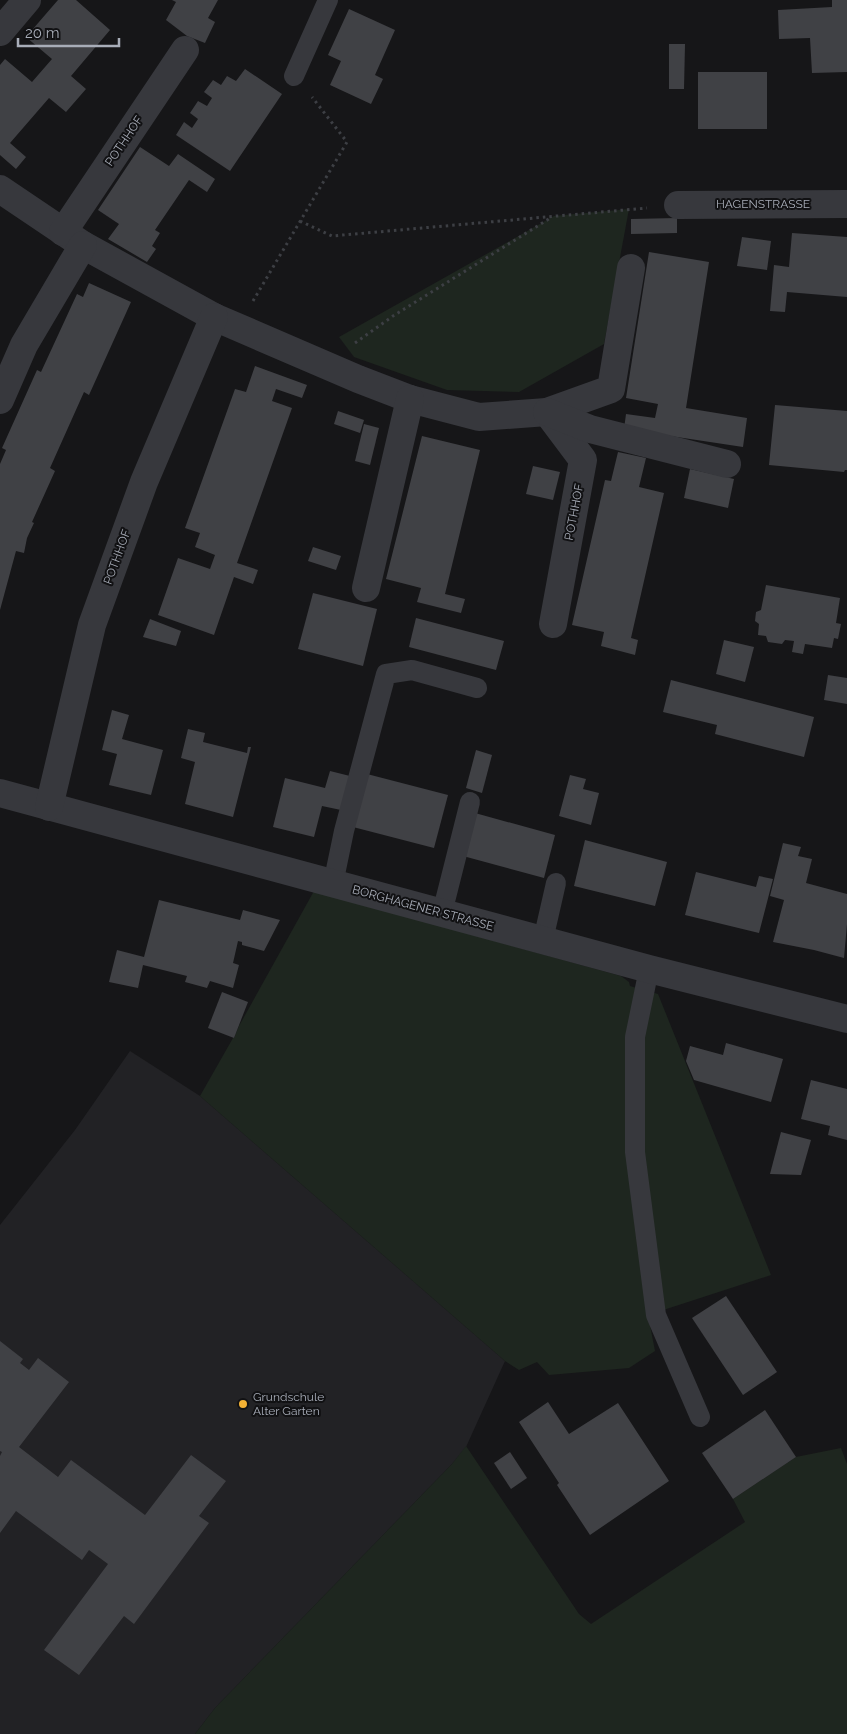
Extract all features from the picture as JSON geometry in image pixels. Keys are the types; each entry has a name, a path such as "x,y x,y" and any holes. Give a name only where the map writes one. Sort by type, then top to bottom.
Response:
{"street":[{"path":"0,32 27,0"},
{"name":"POTHHOF","path":"0,400 73,238 185,50"},
{"path":"0,189 73,238 226,322 410,400 480,418 547,412 611,389 631,268"},
{"name":"HAGENSTRASSE","path":"678,205 847,204"},
{"name":"POTHHOF","path":"49,807 92,625 144,482 226,322"},
{"path":"366,588 410,400"},
{"path":"547,412 590,429 727,464"},
{"name":"POTHHOF","path":"547,412 584,460 553,624"},
{"name":"BORGHAGENER STRASSE","path":"0,793 649,969 847,1019"}],"lane":[{"path":"294,76 328,0"},
{"path":"333,884 344,831 386,674 412,670 477,688"},
{"path":"442,913 470,802"},
{"path":"543,940 556,883"},
{"path":"649,969 634,1037 635,1152 656,1315 700,1417"}],"path":[{"path":"226,322 300,221 347,142 294,76"},
{"path":"300,221 332,236 678,205"},
{"path":"324,365 393,316 554,216"}],"shaded area":[{"path":"629,209 604,344 519,392 447,390 354,357 339,337 554,216"},
{"path":"314,891 621,976 629,982 630,986 658,994 771,1275 648,1315 655,1351 629,1368 549,1375 537,1362 519,1370 505,1361 200,1096 234,1038"},
{"name":"Grundschule Alter Garten","path":"130,1051 200,1096 505,1361 466,1447 452,1464 215,1708 195,1734 0,1734 0,1225 75,1130"},
{"path":"466,1446 579,1614 591,1624 745,1522 733,1499 796,1457 841,1448 847,1464 847,1734 195,1734 215,1708 452,1464"}],"building":[{"path":"58,0 76,0 110,30 71,76 86,89 66,112 49,98 10,143 26,157 16,169 0,155 0,65 5,59 32,82 52,59 26,37"},
{"path":"172,0 218,0 208,18 215,22 205,43 187,36 166,20 176,2"},
{"path":"832,0 847,0 847,72 812,73 810,38 779,39 778,10 832,7"},
{"path":"349,9 395,30 375,75 383,79 371,104 330,85 341,61 328,55"},
{"path":"669,44 685,44 684,89 669,89"},
{"path":"245,69 282,94 230,171 176,135 184,122 192,128 198,119 190,113 198,101 207,106 212,98 204,92 213,80 221,85 227,76 236,81"},
{"path":"698,72 767,72 767,129 698,129"},
{"path":"140,147 169,166 178,154 215,179 207,192 189,180 155,230 160,233 152,246 156,249 147,262 108,239 119,224 98,210"},
{"path":"677,218 677,233 631,234 631,219"},
{"path":"792,233 847,237 847,297 787,292 785,312 770,311 774,265 789,267"},
{"path":"742,237 771,241 767,270 737,266"},
{"path":"649,252 709,262 686,408 747,418 743,447 624,429 626,414 655,418 658,404 626,398"},
{"path":"89,283 131,302 89,395 84,392 50,468 55,471 32,522 34,523 27,538 24,553 16,551 0,610 0,464 6,450 2,448 37,370 41,372 77,294 83,297"},
{"path":"255,366 307,385 302,398 276,389 272,401 292,408 237,563 258,570 253,584 234,577 214,635 158,615 178,558 210,569 215,555 195,547 200,533 185,528 235,389 246,392"},
{"path":"775,405 847,411 847,470 844,472 769,465"},
{"path":"338,411 364,420 360,433 334,424"},
{"path":"364,424 379,428 370,465 355,461"},
{"path":"422,436 480,450 445,594 465,599 461,613 417,602 421,588 386,579"},
{"path":"618,452 646,458 639,487 664,493 631,638 638,640 635,655 601,646 604,632 572,625 605,480 611,481"},
{"path":"533,466 560,472 553,500 526,494"},
{"path":"690,469 734,479 728,508 684,498"},
{"path":"313,547 341,556 336,570 308,561"},
{"path":"766,585 840,598 836,623 841,624 838,639 834,638 832,648 805,644 803,654 792,652 794,641 785,640 782,644 768,642 766,636 758,635 759,624 755,621 756,612 761,610"},
{"path":"313,593 377,609 363,666 298,649"},
{"path":"416,618 504,641 496,670 409,647"},
{"path":"150,619 181,631 176,646 143,637"},
{"path":"724,640 754,647 745,682 716,674"},
{"path":"828,675 847,678 847,704 824,700"},
{"path":"671,680 814,717 804,757 715,734 717,725 663,712"},
{"path":"112,710 129,715 122,739 163,750 151,795 109,785 117,754 102,750"},
{"path":"188,729 205,733 203,742 247,753 248,747 251,747 233,817 185,804 195,762 181,758"},
{"path":"476,750 492,755 482,793 466,788"},
{"path":"330,771 350,776 341,810 322,806 314,837 273,827 285,778 325,788"},
{"path":"367,774 448,795 434,848 353,827"},
{"path":"570,775 586,779 583,789 599,793 591,825 559,816"},
{"path":"475,813 555,835 544,878 463,856"},
{"path":"585,840 667,862 655,906 574,886"},
{"path":"783,843 801,847 798,856 812,859 806,883 847,894 844,958 773,942 784,900 770,896"},
{"path":"696,872 756,887 759,876 773,879 759,933 685,915"},
{"path":"159,900 240,920 243,910 280,920 264,951 242,945 242,942 238,941 233,963 239,965 233,988 210,981 207,988 185,982 187,976 143,965 138,988 109,982 117,950 144,957"},
{"path":"222,992 248,1002 234,1038 208,1028"},
{"path":"726,1043 783,1059 771,1102 694,1080 686,1061 690,1046 723,1055"},
{"path":"811,1080 847,1089 847,1140 828,1135 830,1126 801,1119"},
{"path":"781,1132 811,1140 801,1175 770,1174"},
{"path":"726,1296 777,1372 743,1395 692,1318"},
{"path":"0,1341 23,1359 20,1363 29,1370 38,1358 69,1382 19,1447 58,1477 71,1460 145,1515 191,1455 226,1481 199,1516 209,1523 134,1624 124,1616 79,1675 44,1650 108,1564 89,1550 82,1560 16,1511 0,1533 0,1456 2,1452 0,1451"},
{"path":"548,1402 569,1434 618,1403 669,1481 590,1535 519,1422"},
{"path":"765,1410 796,1457 733,1499 702,1453"},
{"path":"510,1452 527,1478 511,1489 494,1463"}],"place":[{"name":"Grundschule Alter Garten","path":"243,1404"}]}
